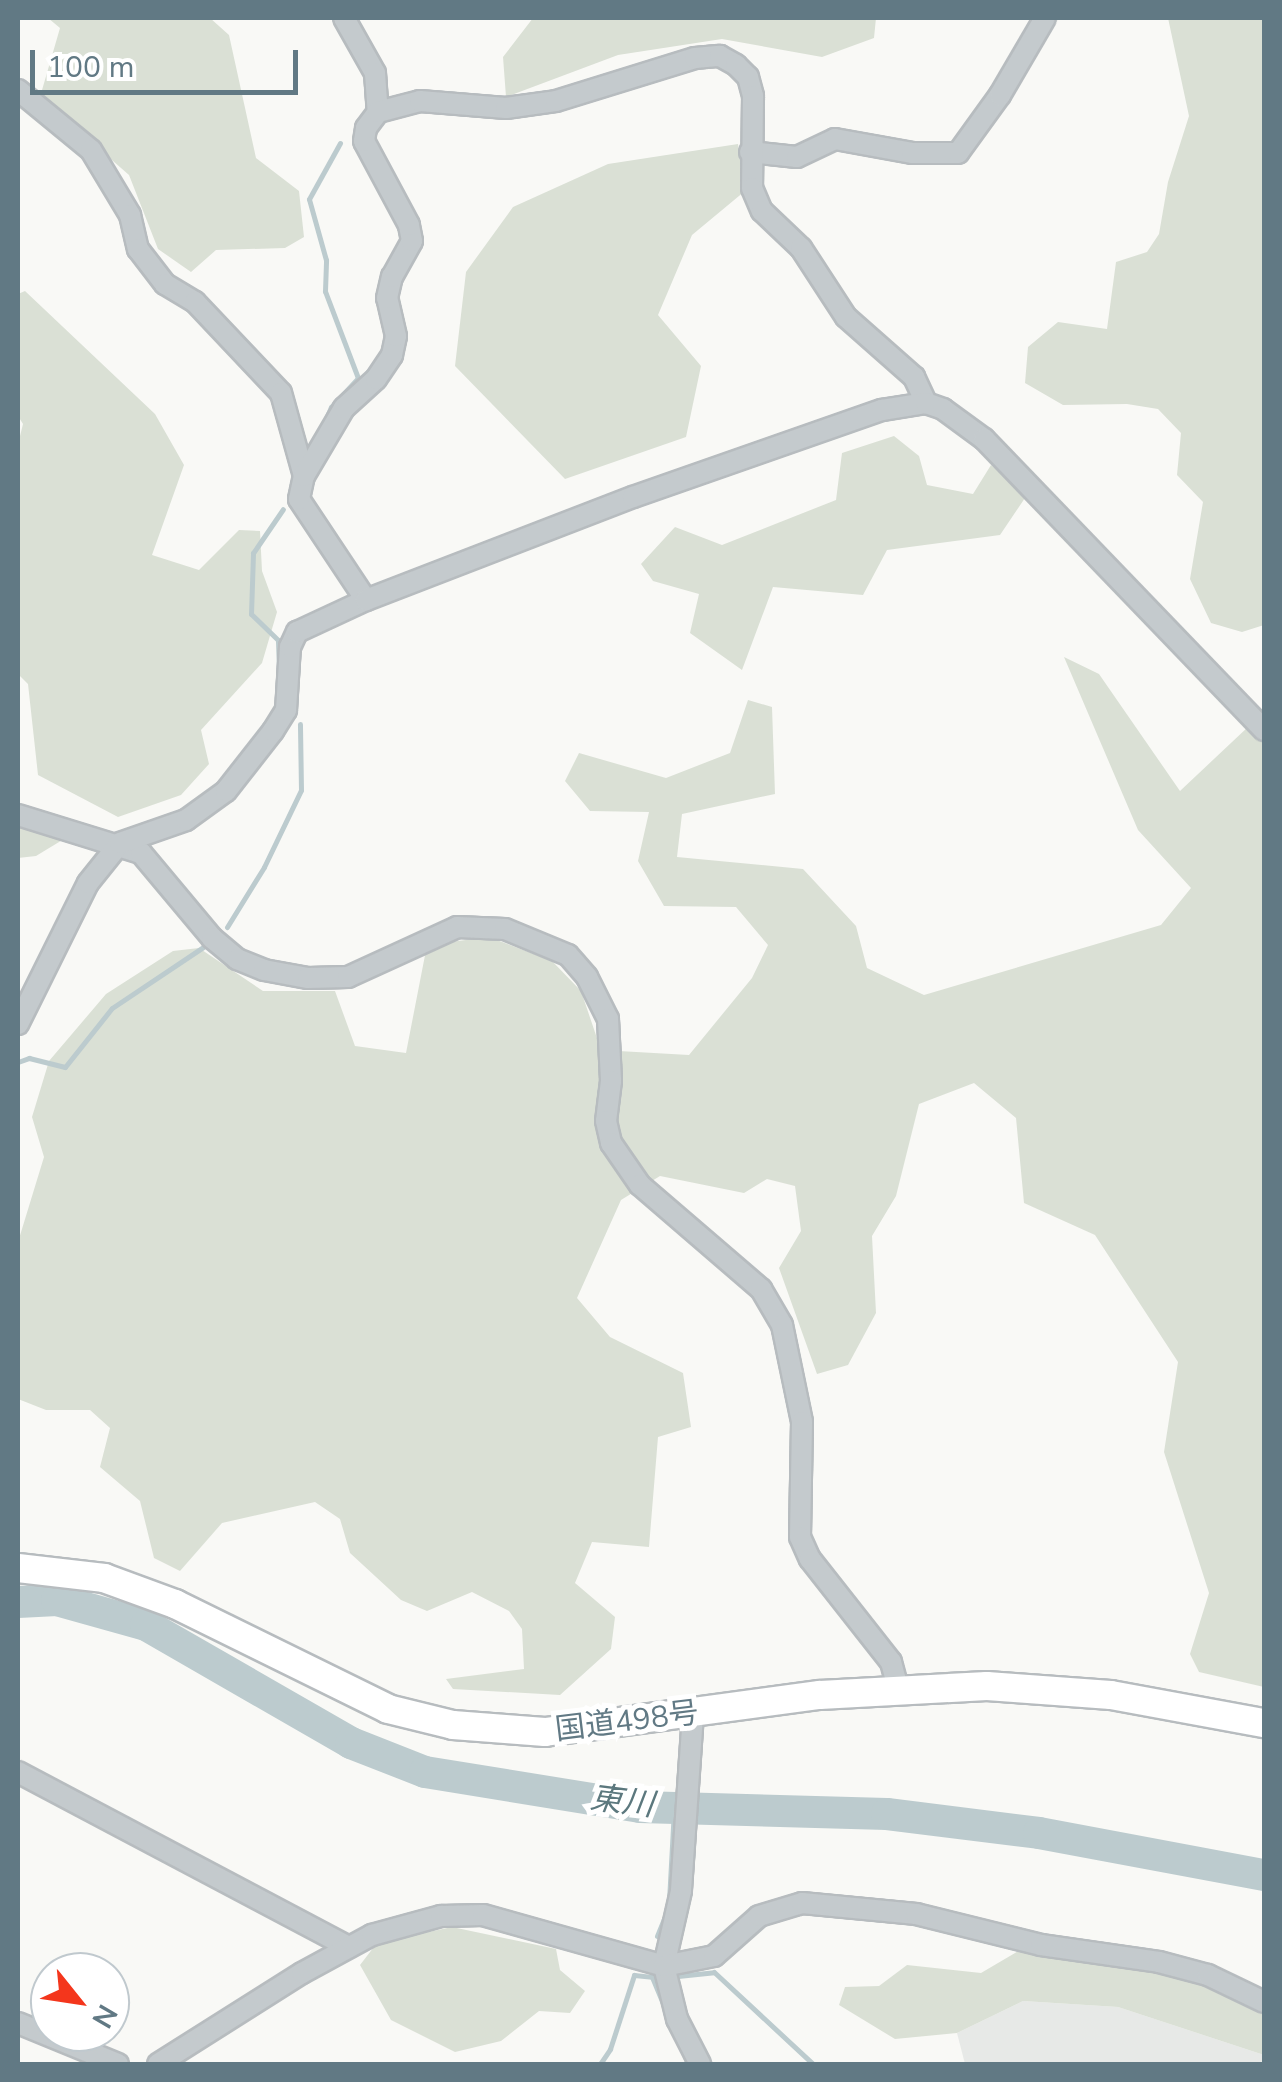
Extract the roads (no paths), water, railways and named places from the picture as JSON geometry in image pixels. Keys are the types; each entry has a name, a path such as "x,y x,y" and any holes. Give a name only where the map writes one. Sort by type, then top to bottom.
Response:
{"highway":[{"name":"国道498号","path":"18,1568 104,1578 175,1604 388,1709 453,1725 545,1732 820,1694 987,1686 1111,1695 1264,1723"}],"street":[{"path":"344,18 375,74 378,112"},
{"path":"750,152 797,157 835,139 912,153 958,153 1000,95 1045,18"},
{"path":"366,600 299,499 304,476 344,408 384,367 396,336 387,298 412,240 409,226 364,141 366,128 378,112 420,100 506,108 556,101 694,58 720,56 748,77 753,96 752,188 762,211 801,248 846,317 914,378 926,403"},
{"path":"18,90 91,150 130,215 138,250 166,284 194,302 281,393 304,476"},
{"path":"18,1024 88,884 120,843 186,820 226,791 286,710 290,646 297,632 366,600 633,497 882,410 926,403 943,409 984,439 1264,730"},
{"path":"18,815 120,843 141,853 212,938 237,958 264,970 308,978 348,977 457,927 505,930 568,955 588,977 608,1019 610,1081 606,1122 612,1143 640,1186 760,1289 782,1325 802,1422 800,1537 810,1559 890,1662 898,1690"},
{"path":"693,1714 681,1891 664,1966 677,2019 700,2064"},
{"path":"18,1772 348,1947"},
{"path":"158,2064 348,1947 400,1924 441,1916 482,1915 664,1966 714,1956 759,1916 802,1902 916,1914 1041,1944 1159,1962 1208,1976 1264,2002"},
{"path":"18,2023 118,2064"}],"waterway":[{"path":"325,421 331,407 358,378 325,291 326,260 309,199 340,143"},
{"path":"279,670 278,640 251,614 253,553 283,509"},
{"path":"227,927 264,867 301,790 300,724"},
{"path":"18,1062 29,1058 65,1067 112,1008 203,947"},
{"name":"東川","path":"18,1602 57,1600 146,1625 351,1743 425,1772 640,1807 887,1814 1039,1833 1264,1875"},
{"path":"669,1901 674,1808"},
{"path":"657,1936 667,1911"},
{"path":"678,1976 714,1972 813,2064"},
{"path":"600,2064 610,2049 634,1975 652,1977 688,2064"}]}
